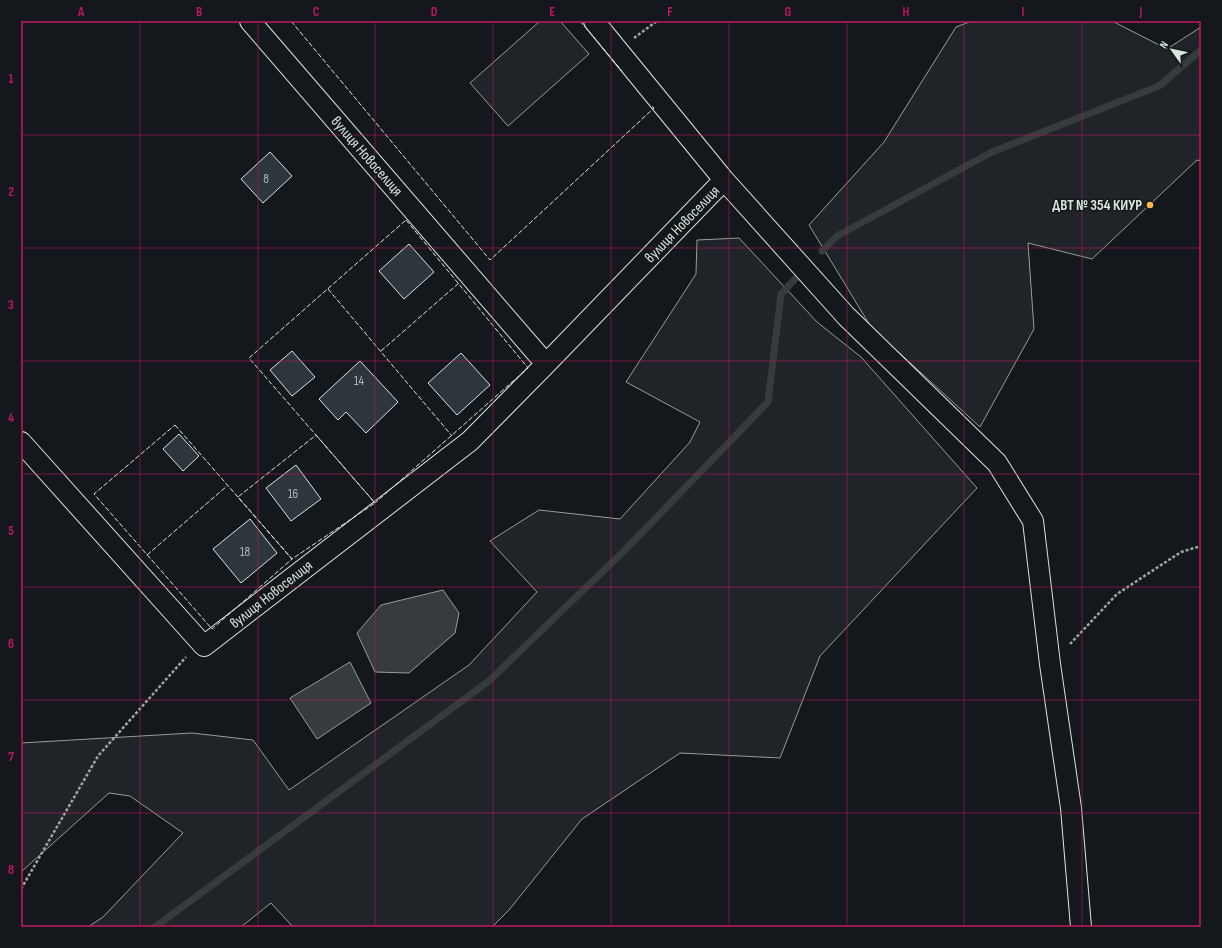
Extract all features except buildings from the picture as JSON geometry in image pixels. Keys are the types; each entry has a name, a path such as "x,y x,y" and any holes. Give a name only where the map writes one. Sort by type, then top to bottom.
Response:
{"street":[{"name":"вулиця Новоселиця","path":"250,21 546,364"},
{"name":"вулиця Новоселиця","path":"204,646 470,441 724,180 594,21"},
{"path":"724,180 846,316 997,463 1033,521 1050,664 1071,808 1081,927"},
{"path":"21,442 204,646"}],"path":[{"path":"618,50 657,21"},
{"path":"1050,664 1117,594 1181,552 1201,546"},
{"path":"21,889 98,756 192,650 204,646"}],"shaded area":[{"path":"540,21 560,21 589,54 508,126 470,83"},
{"path":"972,21 1112,21 1167,49 1201,27 1201,161 1197,160 1092,259 1028,243 1034,329 980,427 871,327 809,225 884,142 956,27"},
{"path":"739,238 817,322 861,357 977,488 820,656 780,758 680,753 582,819 509,910 492,927 293,927 271,903 241,927 88,927 103,917 183,833 130,796 109,793 21,872 21,743 192,733 253,740 289,790 469,665 537,592 490,541 539,510 620,519 690,442 700,422 626,382 696,274 697,240"},
{"path":"443,590 459,613 455,633 409,673 375,672 357,633 381,605"},
{"path":"350,662 371,703 317,739 290,698"}],"waterway":[{"path":"822,251 837,236 992,152 1159,86 1201,50"},
{"path":"155,927 489,681 625,550 768,402 781,294 796,278"}],"fence":[{"path":"291,21 490,260 654,108 652,106"},
{"path":"580,21 622,71"},
{"path":"406,220 528,368 375,503 249,358 406,220"},
{"path":"381,351 459,283"},
{"path":"328,289 452,436"},
{"path":"175,425 292,559 212,629 94,494 175,425"},
{"path":"316,435 375,503 292,559 238,497 316,435"},
{"path":"147,555 227,486"}],"place":[{"name":"ДВТ № 354 КИУР","path":"1150,205"}]}
